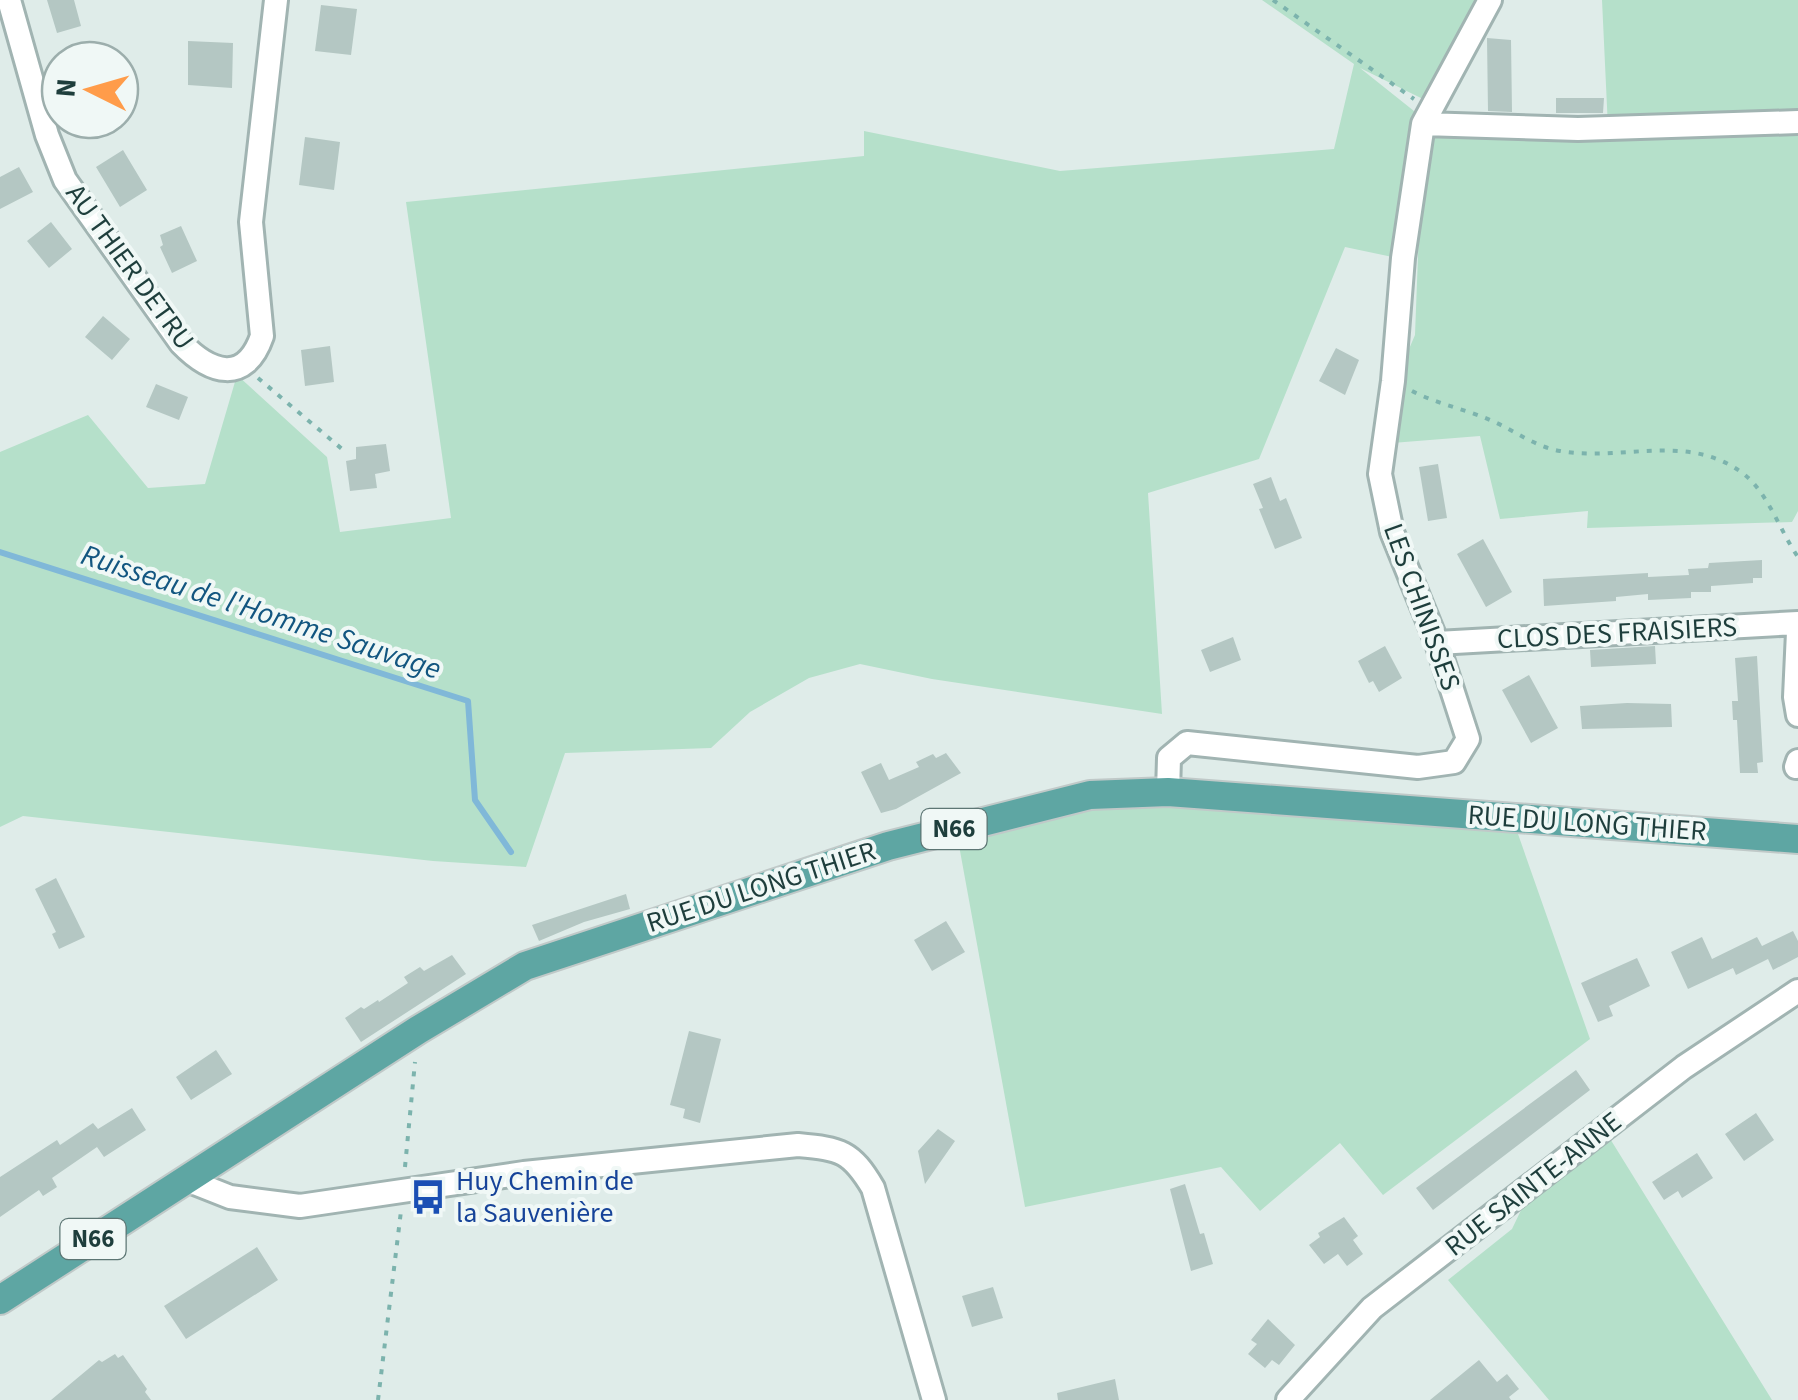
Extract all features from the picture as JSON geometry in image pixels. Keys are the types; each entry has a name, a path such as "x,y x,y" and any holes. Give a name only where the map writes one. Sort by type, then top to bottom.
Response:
{"main road":[{"name":"RUE DU LONG THIER","path":"0,1300 418,1030 525,966 888,846 1090,795 1168,792 1798,839"}],"street":[{"name":"AU THIER DETRU","path":"9,0 46,135 65,180 190,353 200,363 223,370 242,365"},
{"path":"242,365 257,352 262,336 251,222 276,0"},
{"name":"LES CHINISSES","path":"1168,792 1169,758 1186,743 1418,767 1454,762 1468,739 1436,643 1392,532 1380,474 1394,381 1403,258 1427,118 1490,0"},
{"path":"1427,118 1578,130 1798,122"},
{"name":"CLOS DES FRAISIERS","path":"1436,643 1798,623"},
{"path":"1798,632 1798,715"},
{"name":"RUE SAINTE-ANNE","path":"1288,1400 1372,1308 1684,1067 1798,991"},
{"path":"187,1180 230,1197 300,1206 524,1172 798,1145 828,1148 857,1160 873,1188 934,1400"}],"path":[{"path":"1273,0 1427,118"},
{"path":"242,365 342,448"},
{"path":"1394,381 1562,452 1664,450 1711,455 1730,464 1758,487 1798,558"},
{"path":"378,1400 418,1030"}],"green space":[{"path":"1262,0 1481,0 1427,101 1360,68 1419,115 1402,259 1345,247 1259,459 1148,493 1162,714 932,679 860,664 809,678 750,712 711,748 565,753 526,867 433,861 23,816 0,827 0,452 88,415 148,488 205,484 237,375 327,457 340,532 451,518 406,202 864,156 864,131 1060,171 1334,149 1354,64"},
{"path":"1602,0 1798,0 1798,511 1792,522 1587,528 1588,511 1500,519 1480,436 1392,443 1403,363 1415,335 1423,124 1445,113 1578,129 1608,128"},
{"path":"1090,795 1512,817 1590,1039 1383,1195 1340,1143 1260,1211 1221,1167 1025,1207 956,829"},
{"path":"1604,1129 1772,1400 1549,1400 1448,1280 1512,1229 1534,1183"}],"building":[{"path":"47,0 74,0 81,26 57,33"},
{"path":"321,5 357,9 351,55 315,51"},
{"path":"1487,38 1511,40 1512,112 1488,111"},
{"path":"188,41 233,43 232,88 188,85"},
{"path":"1556,98 1604,98 1603,113 1556,113"},
{"path":"305,137 340,142 334,190 299,185"},
{"path":"123,150 147,190 120,207 96,167"},
{"path":"19,167 33,192 0,209 0,177"},
{"path":"51,222 72,249 49,268 27,241"},
{"path":"181,226 197,261 172,273 160,247 160,235"},
{"path":"103,316 130,339 112,360 85,337"},
{"path":"330,346 334,382 305,386 301,350"},
{"path":"1336,348 1359,360 1345,395 1319,381"},
{"path":"156,384 188,397 179,420 146,407"},
{"path":"386,444 390,471 375,474 377,488 350,491 346,461 356,459 356,447"},
{"path":"1438,464 1447,518 1428,521 1419,467"},
{"path":"1271,477 1280,501 1286,498 1302,538 1275,549 1253,484"},
{"path":"1483,539 1512,592 1486,607 1457,554"},
{"path":"1762,560 1762,578 1753,578 1753,583 1711,586 1711,592 1691,592 1691,598 1648,600 1648,594 1616,597 1616,601 1544,606 1543,579 1648,573 1648,577 1689,575 1688,569 1708,568 1709,563"},
{"path":"1233,637 1241,660 1210,672 1201,650"},
{"path":"1385,646 1402,678 1379,692 1373,681 1369,683 1358,661"},
{"path":"1655,646 1656,664 1591,667 1590,650"},
{"path":"1757,656 1763,762 1757,763 1758,773 1740,773 1732,701 1738,701 1735,658"},
{"path":"1529,675 1558,728 1531,743 1502,690"},
{"path":"1671,704 1672,727 1582,729 1580,706"},
{"path":"946,753 961,773 896,809 881,813 861,772 881,763 889,780 919,767 916,762"},
{"path":"56,878 85,937 59,949 52,934 56,932 35,889"},
{"path":"626,894 630,909 539,941 532,925"},
{"path":"946,921 965,952 932,971 914,940"},
{"path":"1793,931 1798,941 1798,957 1773,970 1768,959 1736,975 1733,968 1688,989 1671,952 1702,937 1712,959 1757,937 1762,946"},
{"path":"452,955 466,974 361,1042 345,1018 408,983 404,977 420,967 424,971"},
{"path":"1637,958 1650,986 1609,1006 1613,1016 1598,1022 1581,983"},
{"path":"689,1031 721,1039 700,1123 683,1118 685,1109 670,1105"},
{"path":"216,1050 232,1074 191,1100 176,1077"},
{"path":"1576,1070 1590,1090 1433,1210 1416,1188"},
{"path":"132,1108 146,1130 104,1157 97,1147 52,1178 57,1187 43,1196 39,1190 0,1217 0,1177 57,1140 60,1145 93,1123 98,1129"},
{"path":"1756,1113 1774,1140 1744,1161 1725,1134"},
{"path":"938,1129 955,1141 925,1184 918,1151"},
{"path":"1697,1153 1713,1178 1682,1198 1678,1191 1664,1200 1652,1182"},
{"path":"1185,1184 1213,1264 1191,1271 1170,1189"},
{"path":"1344,1217 1358,1236 1353,1240 1363,1254 1347,1266 1338,1254 1324,1264 1309,1245 1320,1237 1318,1233"},
{"path":"257,1247 278,1280 186,1339 164,1306"},
{"path":"993,1287 1003,1318 972,1327 962,1296"},
{"path":"1268,1319 1295,1345 1279,1365 1272,1360 1265,1368 1248,1354 1257,1344 1251,1340"},
{"path":"115,1354 118,1358 123,1355 151,1400 51,1400 99,1360"},
{"path":"1479,1360 1497,1382 1507,1374 1519,1389 1509,1397 1511,1400 1430,1400"},
{"path":"1115,1379 1119,1400 1058,1400 1057,1393"}],"waterway":[{"name":"Ruisseau de l'Homme Sauvage","path":"0,552 468,701 475,800 511,852"}],"place":[{"name":"Huy Chemin de la Sauvenière","path":"428,1197"}]}
